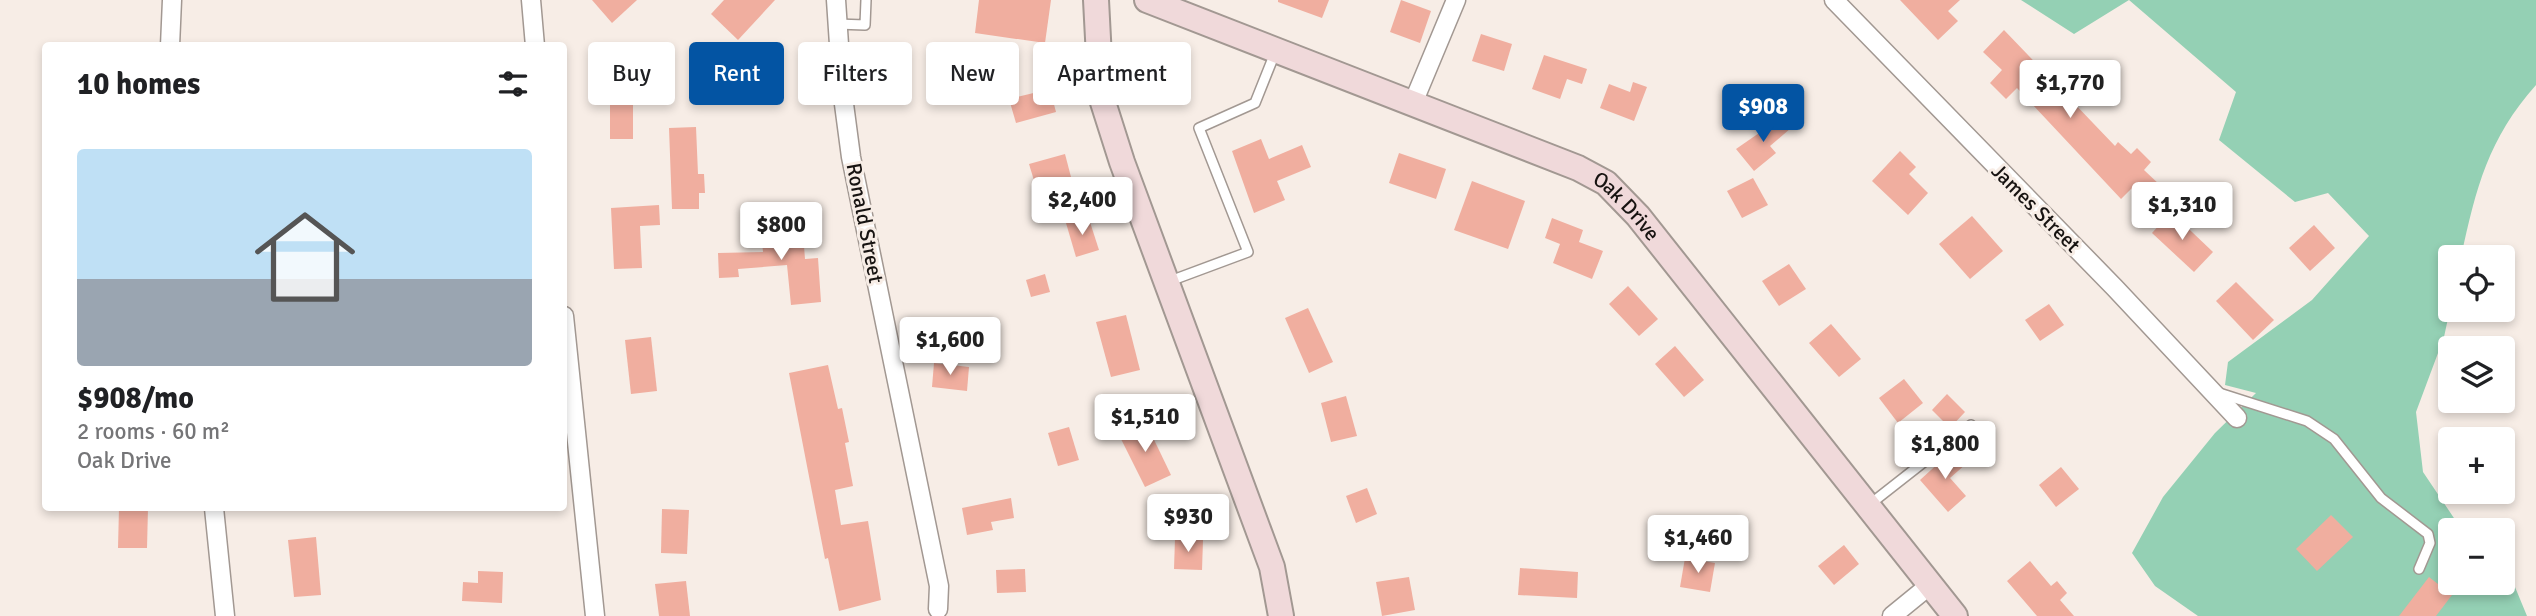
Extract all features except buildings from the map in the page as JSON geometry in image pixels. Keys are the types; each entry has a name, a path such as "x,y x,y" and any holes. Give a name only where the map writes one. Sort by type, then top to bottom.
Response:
{"street":[{"path":"170,42 172,0"},
{"path":"531,0 535,42"},
{"name":"Ronald Street","path":"836,0 842,89 859,201 939,586 938,609"},
{"path":"1096,0 1101,96 1122,162 1272,567 1281,616"},
{"name":"Oak Drive","path":"1147,0 1578,168 1606,183 1623,198 1955,616"},
{"path":"1413,103 1456,0"},
{"name":"James Street","path":"1834,0 2237,418"},
{"path":"567,345 595,616"},
{"path":"214,511 225,616"},
{"path":"1892,616 1930,585"}],"lane":[{"path":"836,24 865,24 866,0"},
{"path":"1168,282 1248,252 1199,128 1255,103 1276,50"},
{"path":"2211,390 2307,421 2334,439 2381,498 2428,534 2430,543 2418,569"},
{"path":"1867,506 1971,425"}],"green space":[{"path":"2021,0 2129,0 2074,34"},
{"path":"2129,0 2536,0 2536,85 2506,125 2495,145 2479,186 2464,245 2438,245 2438,322 2447,322 2444,336 2438,336 2438,353 2416,412 2423,472 2438,494 2438,504 2445,504 2454,518 2438,518 2438,595 2515,595 2515,587 2527,616 2198,616 2155,586 2132,553 2163,497 2215,433 2256,393 2225,385 2228,362 2312,300 2369,236 2328,193 2295,202 2219,140 2236,92"}]}
